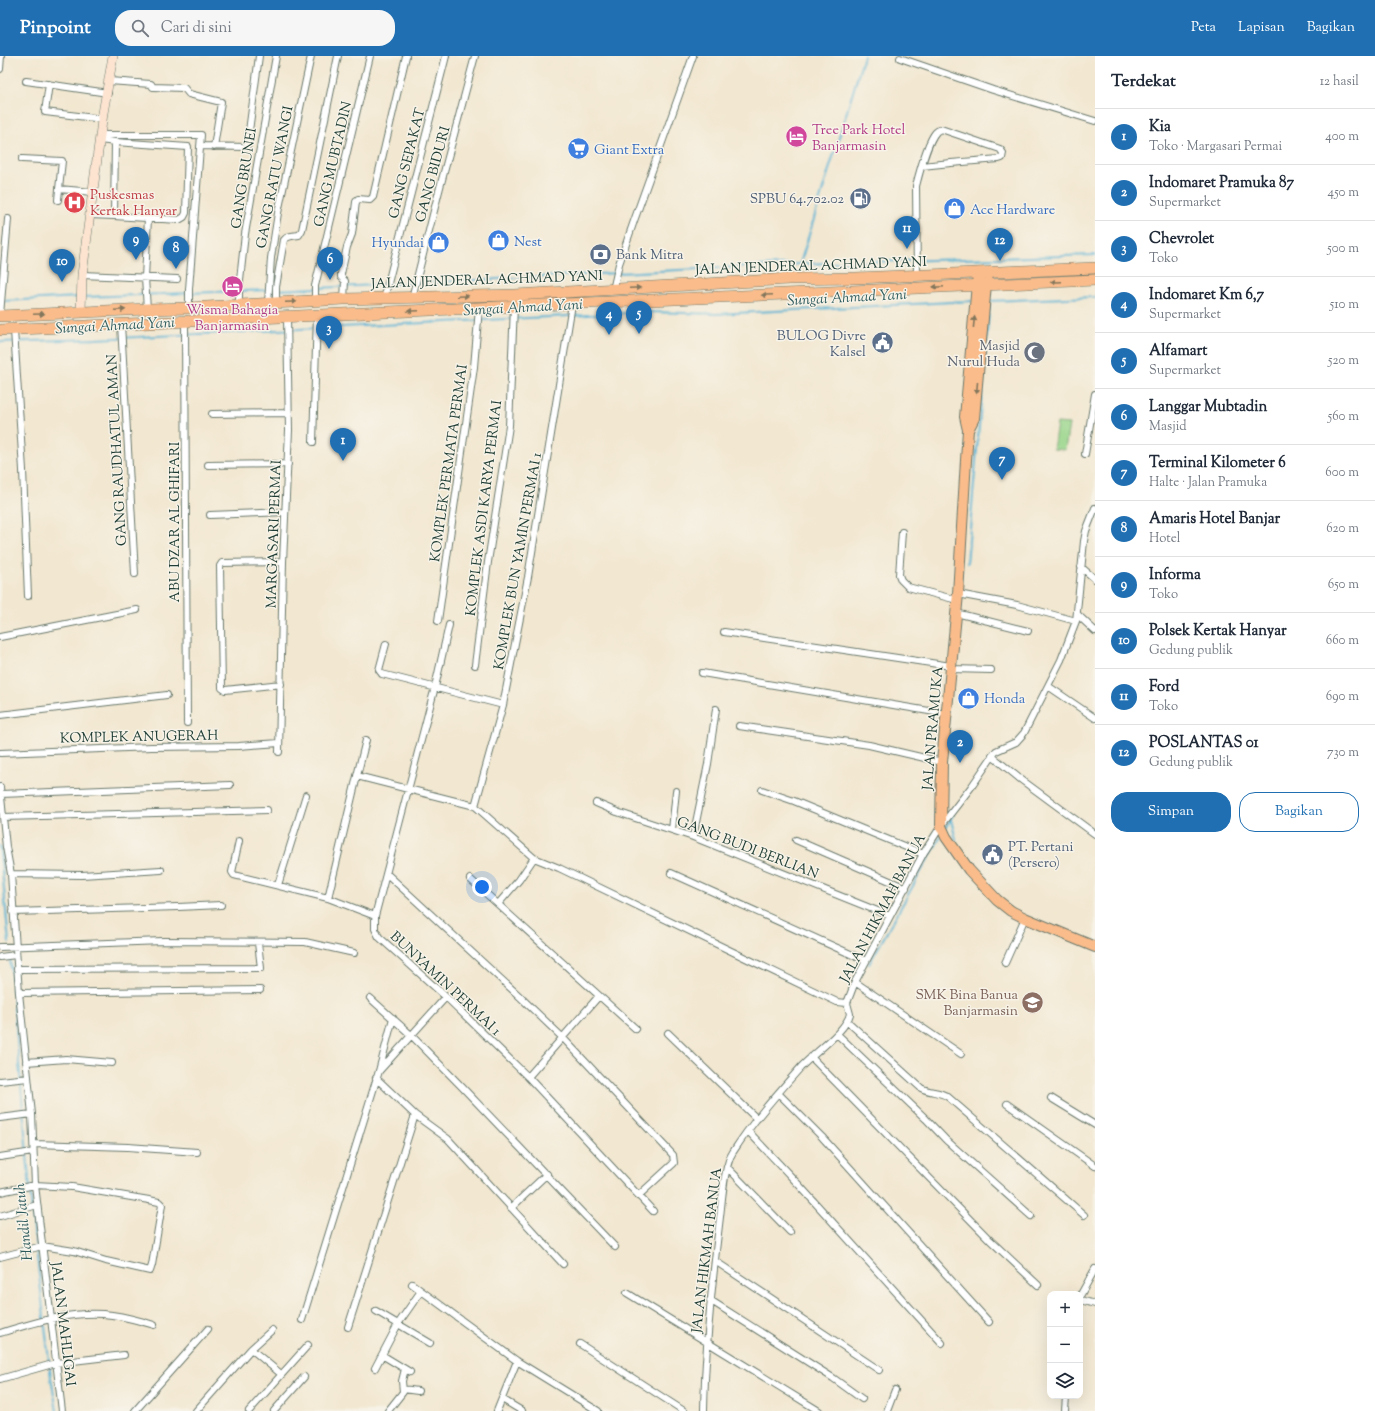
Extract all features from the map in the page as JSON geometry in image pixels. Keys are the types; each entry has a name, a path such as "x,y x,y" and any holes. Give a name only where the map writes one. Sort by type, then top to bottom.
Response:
{"highway":[{"name":"JALAN JENDERAL ACHMAD YANI","path":"1,308 81,312 147,303 190,308 239,300 315,292 384,299 613,290 789,280 918,270 983,273 1095,268"},
{"name":"JALAN JENDERAL ACHMAD YANI","path":"0,330 14,334 121,334 317,315 514,306 572,308 981,290 1095,280"},
{"path":"437,297 438,310"}],"main road":[{"name":"JALAN PRAMUKA","path":"941,826 942,762 958,597 968,430 965,417 983,273"},
{"path":"941,826 960,858 997,900 1011,911 1025,918 1095,947"}],"street":[{"path":"0,69 1,56"},
{"path":"81,312 82,275 103,113 108,93 113,56"},
{"path":"200,146 247,146 260,56"},
{"name":"GANG BRUNEI","path":"239,300 245,234 276,56"},
{"name":"GANG RATU WANGI","path":"273,296 269,286 271,258 278,213 310,56"},
{"path":"273,296 284,240 290,236 299,235 302,230 338,56"},
{"name":"GANG MUBTADIN","path":"315,292 370,56"},
{"path":"344,295 345,283 341,277 341,274 347,247 352,234 356,202 358,199 370,200 373,197 406,56"},
{"name":"GANG SEPAKAT","path":"384,299 446,56"},
{"name":"GANG BIDURI","path":"412,298 475,56"},
{"path":"613,290 619,264 693,56"},
{"path":"900,58 992,90 1095,121"},
{"path":"26,80 108,93"},
{"path":"109,81 151,84 153,87 184,88 189,94 221,102 214,146"},
{"path":"49,84 45,112 103,119"},
{"path":"918,270 916,190 922,166 933,136 936,132 942,130 1000,150 1003,154 1002,158 1000,159 951,162 922,166"},
{"path":"100,138 201,135 189,289 190,308"},
{"path":"90,215 179,220 184,217 186,213 188,147 115,142 100,138"},
{"path":"114,216 115,142"},
{"path":"22,159 62,161 58,200"},
{"path":"59,189 93,192"},
{"path":"147,303 145,278 148,218"},
{"path":"1,308 8,219"},
{"path":"82,275 177,279"},
{"name":"KOMPLEK ASDI KARYA PERMAI","path":"475,665 488,562 509,426 514,306"},
{"name":"KOMPLEK PERMATA PERMAI","path":"438,621 474,368 479,308"},
{"name":"KOMPLEK BUN YAMIN PERMAI 1","path":"475,806 503,705 528,577 572,308"},
{"path":"313,442 317,315"},
{"name":"MARGASARI PERMAI","path":"279,752 283,562 289,413 287,317"},
{"name":"ABU DZAR AL GHIFARI","path":"186,327 187,723"},
{"path":"14,334 23,470 28,596"},
{"name":"GANG RAUDHATUL AMAN","path":"121,334 135,574"},
{"path":"1086,454 1095,394"},
{"path":"212,414 289,413"},
{"path":"208,465 288,464"},
{"path":"1095,508 1085,535 1077,618 1061,660 1020,739 1001,748 992,756 1019,778 1095,834"},
{"path":"210,515 285,512"},
{"path":"902,532 899,575 901,580 908,587 958,597 1017,605 1077,618 1095,631"},
{"path":"281,684 225,690 222,688 220,566 222,563 283,562"},
{"path":"1081,567 1095,578"},
{"path":"0,637 137,610"},
{"path":"956,613 1028,631"},
{"name":"BUNYAMIN PERMAI 1","path":"449,625 436,687 375,916 375,929 379,936 446,997 528,1077 653,1211"},
{"path":"724,632 951,667 991,670"},
{"path":"386,644 380,673 503,705"},
{"path":"702,673 947,714"},
{"path":"1048,686 1095,718"},
{"path":"0,715 167,694"},
{"path":"693,837 708,764 716,709"},
{"path":"739,726 869,745 942,762"},
{"path":"328,898 366,740"},
{"name":"KOMPLEK ANUGERAH","path":"0,753 145,747 239,746 279,743"},
{"name":"JALAN HIKMAH BANUA","path":"704,1411 710,1300 727,1167 731,1155 757,1118 778,1093 811,1057 837,1034 847,1021 850,1014 847,1003 855,982 923,854 941,826 972,786 992,756"},
{"path":"357,776 475,806 534,858 559,868 837,1002 847,1003"},
{"path":"1,794 230,785"},
{"name":"JALAN MAHLIGAI","path":"0,787 3,817 3,848 11,874 15,946 26,1062 22,1079 26,1114 34,1144 28,1152 33,1185 32,1207 52,1364 62,1411"},
{"path":"762,790 794,801 923,854"},
{"path":"672,830 676,791"},
{"path":"278,885 306,795"},
{"name":"GANG BUDI BERLIAN","path":"596,804 693,837 890,916"},
{"path":"3,817 268,810"},
{"path":"796,840 906,888"},
{"path":"239,841 232,873 234,875 328,898 375,916"},
{"path":"498,904 519,880 534,858"},
{"path":"11,874 82,875 161,870"},
{"path":"671,873 866,961"},
{"path":"387,874 563,1038 673,1155 674,1163 638,1196"},
{"path":"470,879 636,1029"},
{"path":"13,912 221,905"},
{"path":"1005,962 1025,918"},
{"path":"0,947 163,941 258,943 305,942 354,953"},
{"path":"17,969 197,967 261,968 258,943"},
{"path":"0,957 16,955"},
{"path":"855,982 960,1054"},
{"path":"19,993 260,990"},
{"path":"528,1077 599,996"},
{"path":"379,1071 446,997"},
{"path":"370,998 411,1035 547,1174 615,1247"},
{"path":"302,1320 379,1071 393,1018"},
{"path":"847,1021 921,1088 925,1091 943,1093 948,1097 1084,1215"},
{"path":"668,1033 757,1118"},
{"path":"837,1034 946,1140 1031,1216"},
{"path":"811,1057 990,1240 1038,1285"},
{"path":"26,1062 66,1059 112,1063"},
{"path":"376,1078 415,1115 448,1139 563,1264"},
{"path":"0,1081 22,1079"},
{"path":"778,1093 822,1137 990,1322"},
{"path":"1051,1098 1095,1125"},
{"path":"1008,1104 1095,1166"},
{"path":"0,1118 26,1114"},
{"path":"348,1327 415,1115"},
{"path":"748,1131 942,1343"},
{"path":"34,1144 128,1147 197,1152"},
{"path":"0,1157 28,1152"},
{"path":"727,1167 790,1232"},
{"path":"511,1208 547,1174"},
{"path":"0,1192 33,1185 72,1187 149,1200 159,1202 162,1205 150,1271 74,1252 37,1247 0,1257"},
{"path":"0,1216 32,1207"},
{"path":"715,1261 879,1370"},
{"path":"1083,1291 1095,1269"},
{"path":"412,1284 517,1361 598,1411"},
{"path":"375,1368 398,1324 421,1291"},
{"path":"627,1293 819,1411"},
{"path":"710,1300 833,1378 862,1399"},
{"path":"1083,1301 1095,1304"},
{"path":"376,1312 430,1343"},
{"path":"0,1333 46,1319 103,1314 119,1316 154,1325"},
{"path":"135,1411 208,1329"},
{"path":"196,1411 251,1349 272,1330"},
{"path":"249,1411 308,1344"},
{"path":"580,1344 684,1411"},
{"path":"251,1349 281,1374"},
{"path":"0,1379 52,1364 124,1355"},
{"path":"382,1355 408,1371 402,1381 403,1392 388,1411"},
{"path":"497,1411 517,1361"},
{"path":"274,1411 304,1377"},
{"path":"403,1389 418,1391"},
{"path":"887,1411 895,1390"},
{"path":"502,1399 522,1411"},
{"path":"1065,1411 1066,1399"}],"green space":[{"path":"1057,423 1069,424 1065,450 1053,449"}],"waterway":[{"path":"800,264 864,56"},
{"name":"Sungai Ahmad Yani","path":"277,290 800,264 1095,255"},
{"name":"Sungai Ahmad Yani","path":"85,297 269,290"},
{"name":"Sungai Ahmad Yani","path":"3,301 79,297"},
{"name":"Sungai Ahmad Yani","path":"988,301 1095,297"},
{"path":"967,563 990,300"},
{"name":"Sungai Ahmad Yani","path":"0,342 96,339 650,312 717,314 972,301"},
{"path":"946,827 953,815"},
{"path":"951,820 956,840"},
{"path":"869,964 941,836"},
{"name":"Handil Jatuh","path":"0,846 9,943"},
{"name":"Handil Jatuh","path":"10,958 32,1213 51,1378 57,1411"}],"place":[{"name":"Tree Park Hotel Banjarmasin","path":"797,137"},
{"name":"Giant Extra","path":"579,149"},
{"name":"SPBU 64.702.02","path":"860,198"},
{"name":"Puskesmas Kertak Hanyar","path":"75,202"},
{"name":"Ace Hardware","path":"955,209"},
{"name":"Nest","path":"499,241"},
{"name":"Hyundai","path":"439,242"},
{"name":"Ford","path":"907,249"},
{"name":"Bank Mitra","path":"600,254"},
{"name":"Informa","path":"136,260"},
{"name":"POSLANTAS 01","path":"1000,261"},
{"name":"Amaris Hotel Banjar","path":"176,269"},
{"name":"Langgar Mubtadin","path":"330,280"},
{"name":"Polsek Kertak Hanyar","path":"62,282"},
{"name":"Wisma Bahagia Banjarmasin","path":"232,287"},
{"name":"Alfamart","path":"639,334"},
{"name":"Indomaret Km 6,7","path":"609,335"},
{"name":"BULOG Divre Kalsel","path":"882,343"},
{"name":"Chevrolet","path":"329,349"},
{"name":"Masjid Nurul Huda","path":"1035,353"},
{"name":"Kia","path":"343,461"},
{"name":"Terminal Kilometer 6","path":"1002,480"},
{"name":"Honda","path":"968,698"},
{"name":"Indomaret Pramuka 87","path":"960,763"},
{"name":"PT. Pertani (Persero)","path":"993,854"},
{"name":"SMK Bina Banua Banjarmasin","path":"1033,1002"}]}
